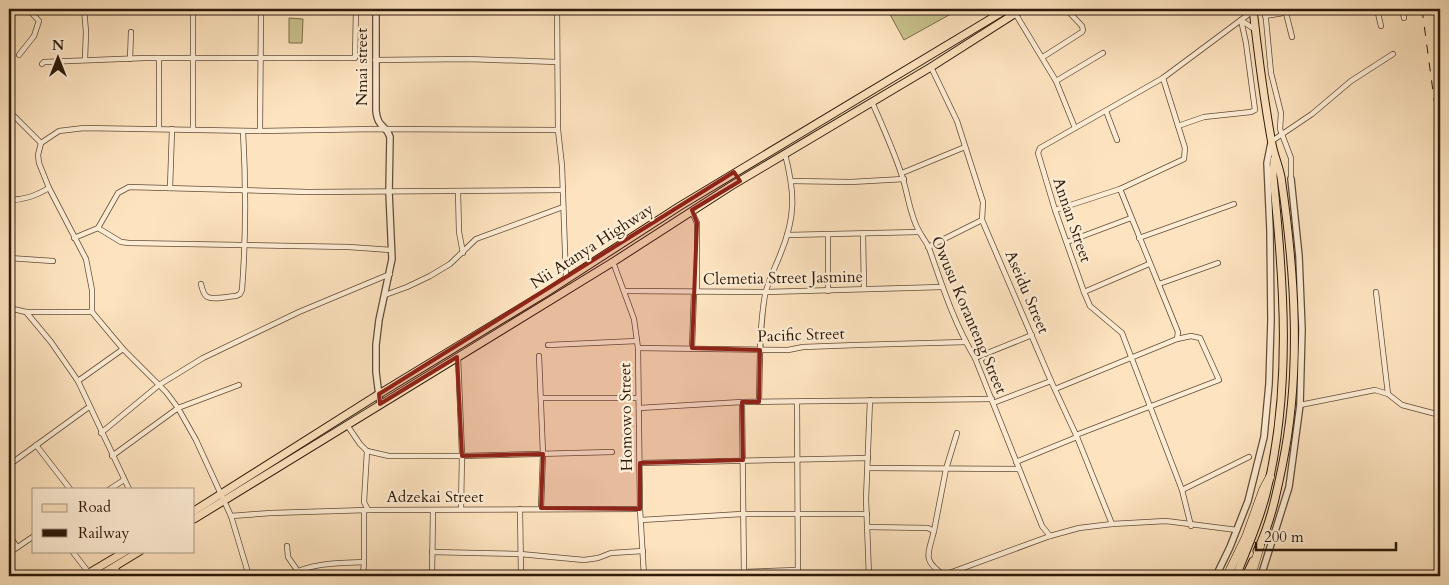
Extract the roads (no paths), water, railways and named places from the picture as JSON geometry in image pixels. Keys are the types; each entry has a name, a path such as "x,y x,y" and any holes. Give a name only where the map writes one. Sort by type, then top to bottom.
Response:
{"highway":[{"path":"1227,576 1246,537 1263,490 1270,477"},
{"path":"1251,576 1260,546"}],"main road":[{"name":"Nii Atanya Highway","path":"195,510 222,498 379,394 566,280 734,172 1007,9"},
{"path":"195,519 222,498 347,425 613,262 686,214 931,67 1022,9"},
{"path":"1246,576 1260,546 1274,502 1285,452 1291,407 1294,349 1291,262 1280,174 1262,86 1253,10"},
{"path":"876,88 881,96"},
{"path":"1236,576 1260,514 1270,477 1280,418 1283,275 1273,176 1275,157"},
{"path":"734,172 740,181"},
{"path":"86,575 124,552"},
{"path":"99,576 138,552"}],"street":[{"path":"9,14 17,9"},
{"path":"19,55 34,36 39,22 28,9"},
{"path":"84,9 86,32 85,59"},
{"path":"193,130 194,9"},
{"path":"260,131 261,9"},
{"path":"42,64 44,62 85,59 193,57 355,58 356,9"},
{"name":"Nmai street","path":"376,9 376,111 379,124 385,129"},
{"path":"558,9 558,130 562,166 566,280"},
{"path":"1043,57 1084,30 1066,9"},
{"path":"1261,576 1289,487 1300,405 1302,329 1300,264 1291,179 1291,158 1281,135 1281,112 1271,73 1265,9"},
{"path":"1265,16 1307,9"},
{"path":"1377,9 1380,26"},
{"path":"1402,9 1404,18"},
{"path":"1436,9 1440,43"},
{"name":"Annan Street","path":"1191,526 1182,490 1122,333 1090,306 1084,292 1055,210 1038,156 1038,150 1163,78 1253,10"},
{"path":"1286,11 1292,37"},
{"path":"1015,13 1056,81 1075,128"},
{"path":"1241,20 1256,30"},
{"path":"1178,126 1204,117 1255,110 1241,20"},
{"path":"130,59 131,32"},
{"path":"1056,81 1104,53"},
{"path":"1216,576 1248,501 1264,437 1269,384 1271,320 1267,163 1272,141 1312,114 1351,80 1393,54"},
{"path":"159,58 159,129"},
{"path":"375,60 468,59 557,62"},
{"name":"Aseidu Street","path":"931,67 957,121 983,202 982,220 1051,381 1077,436 1112,524"},
{"path":"1055,210 1120,189 1184,159 1184,148 1163,78"},
{"name":"Owusu Koranteng Street","path":"872,102 902,173 909,202 920,232 925,238 942,287 975,358 1042,526 1050,536"},
{"path":"1106,111 1117,140"},
{"path":"9,112 41,143"},
{"path":"249,576 231,516 196,440 178,408 159,385 123,349 92,312 90,275 82,249 74,238 49,188 39,163 38,155 41,143 59,130 70,129 243,131 385,129 558,130"},
{"path":"170,188 172,129"},
{"path":"380,404 376,372 376,345 379,320 390,274 392,250 389,192 390,137 385,129"},
{"path":"201,284 207,297 212,298 236,296 242,290 246,189 243,131"},
{"path":"902,173 965,147"},
{"path":"759,402 760,350 766,292 787,235 792,214 792,181 785,154"},
{"path":"792,181 851,182 904,179"},
{"path":"74,238 98,228 121,190 129,187 389,192 562,190"},
{"path":"9,200 20,200 35,196 49,188"},
{"path":"1120,189 1178,332 1177,339"},
{"path":"458,190 459,232 463,253"},
{"path":"1139,238 1234,204"},
{"path":"385,295 430,276 463,253 476,239 563,207"},
{"path":"686,214 692,212 697,223 692,348"},
{"path":"1067,242 1131,218"},
{"path":"928,247 982,220"},
{"path":"98,228 121,242 130,243 392,250"},
{"path":"787,235 920,232"},
{"path":"863,234 864,289"},
{"path":"828,235 828,291"},
{"path":"9,258 53,261"},
{"name":"Homowo Street","path":"613,262 634,319 638,348 640,508 644,576"},
{"path":"1159,284 1218,263"},
{"path":"1084,292 1149,264"},
{"path":"101,433 159,385 204,358 299,312 390,274"},
{"name":"Clemetia Street Jasmine","path":"624,291 766,292 942,287"},
{"path":"1376,292 1388,394"},
{"path":"9,317 10,309 26,312 92,312"},
{"path":"26,312 51,342 78,381 128,488"},
{"path":"975,358 1032,335"},
{"path":"1016,462 1218,380 1200,338 1191,336 1177,339 1055,389"},
{"path":"548,345 637,340"},
{"name":"Pacific Street","path":"638,348 788,350 803,347 966,342"},
{"path":"78,381 123,349"},
{"path":"540,356 543,454 541,508"},
{"path":"458,357 462,456 461,509"},
{"path":"639,408 742,402 992,401 1051,381"},
{"path":"112,456 178,408 239,385"},
{"path":"1300,405 1375,390 1388,394 1402,405 1440,415"},
{"path":"542,398 638,398"},
{"path":"869,576 866,514 870,400"},
{"path":"742,402 744,574 798,573 797,515 799,458 797,402"},
{"path":"9,465 89,407"},
{"path":"347,425 367,451 402,456 612,452"},
{"path":"957,433 946,469 929,561 943,576 1050,536 1079,528 1112,524 1166,522 1237,530"},
{"path":"36,446 69,488"},
{"path":"363,576 367,451"},
{"path":"1182,490 1249,457"},
{"path":"640,463 799,458 868,458"},
{"path":"868,468 1018,469"},
{"path":"112,488 124,480"},
{"name":"Adzekai Street","path":"231,516 271,512 366,510 640,508"},
{"path":"520,509 521,576"},
{"path":"432,576 433,510"},
{"path":"641,520 742,514 866,514"},
{"path":"868,527 923,527 934,531"},
{"path":"9,535 17,547"},
{"path":"9,554 32,537"},
{"path":"287,546 288,557 297,570"},
{"path":"432,552 520,554 584,560 598,558 610,553 643,551"},
{"path":"73,552 86,575"},
{"path":"287,576 297,570 307,570 317,564 364,562"},
{"path":"114,566 120,576"}],"waterway":[{"path":"427,570 427,576"}],"railway":[{"path":"1422,9 1440,144"}]}
